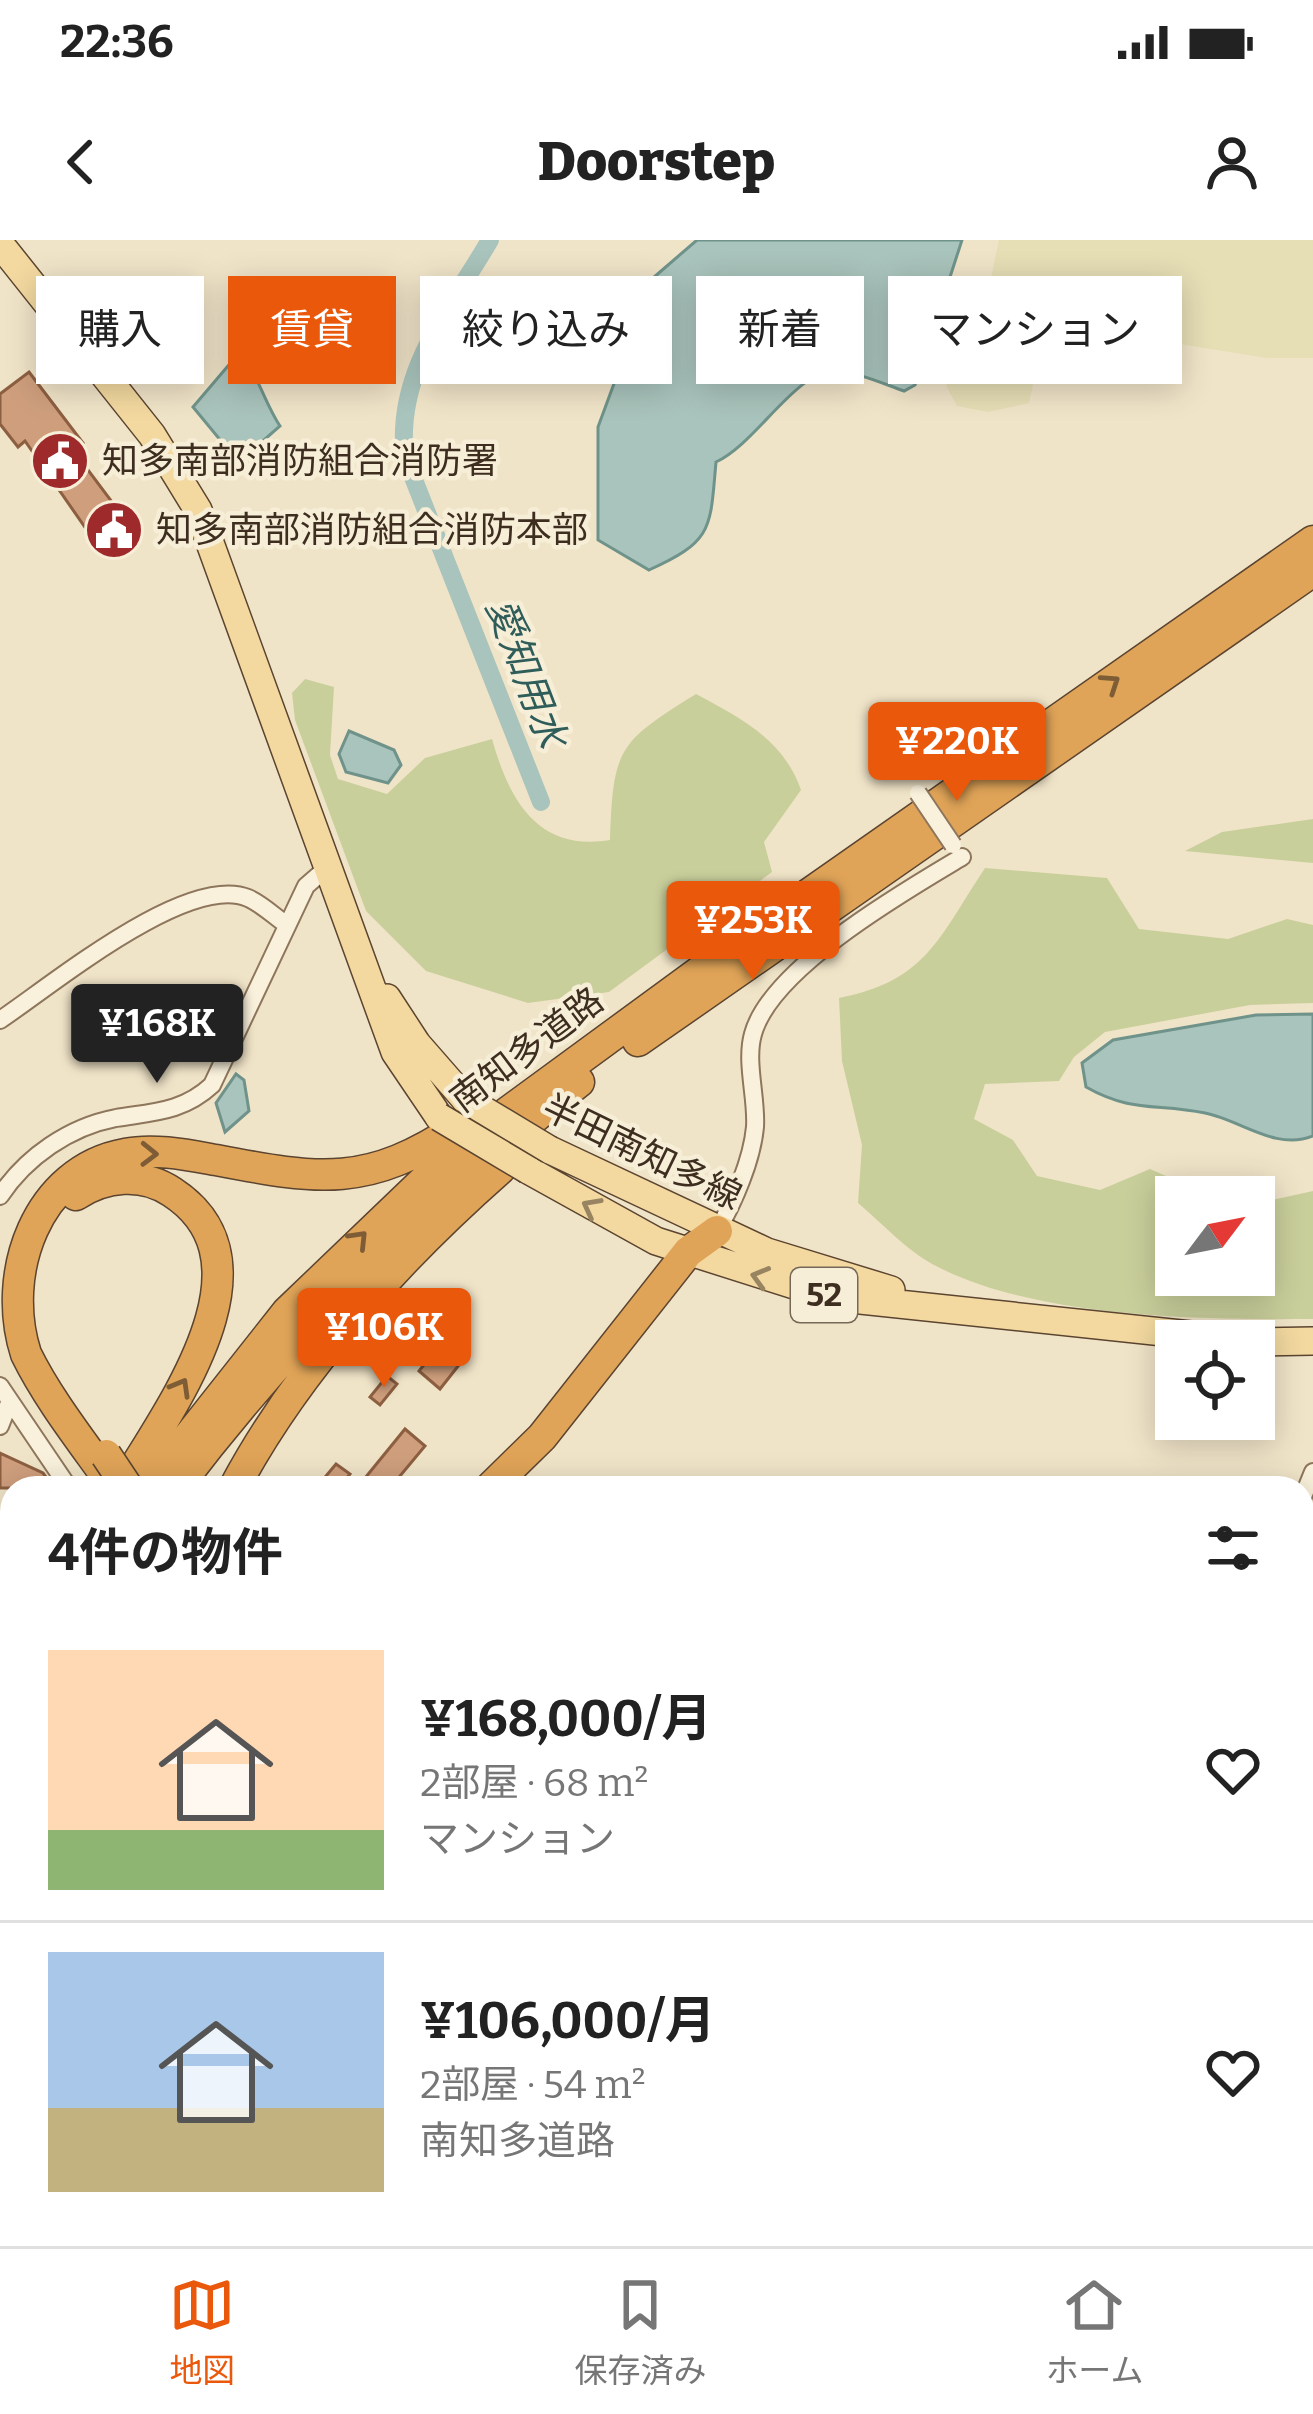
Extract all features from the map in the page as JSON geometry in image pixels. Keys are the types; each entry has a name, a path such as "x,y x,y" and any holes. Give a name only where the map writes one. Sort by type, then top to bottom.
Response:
{"highway":[{"name":"南知多道路","path":"157,1476 287,1312 456,1150 733,947 1313,541"},
{"name":"南知多道路","path":"185,1476 263,1378 385,1248 456,1181 579,1083 1313,571"},
{"path":"114,1476 26,1353 16,1324 13,1287 19,1251 28,1226 62,1183 126,1154 206,1158 328,1178 389,1164 422,1151 501,1099 708,948 733,947"},
{"path":"240,1476 258,1442 362,1309 475,1192 572,1106 579,1083"},
{"path":"133,1178 158,1184 196,1213 212,1241 217,1267 207,1337 114,1476 46,1362 31,1319 29,1282 38,1242 68,1200 110,1180 133,1178"},
{"path":"502,1476 542,1437 704,1248"},
{"path":"527,1476 704,1248"}],"main road":[{"name":"半田南知多線","path":"0,244 152,435 198,510 394,1052 440,1117 656,1241 872,1287 958,1300 999,1316 1155,1331"},
{"name":"半田南知多線","path":"349,918 390,1004 429,1060 465,1099 704,1248"},
{"name":"半田南知多線","path":"1275,1341 1313,1341"}],"street":[{"path":"704,1248 730,1209 754,1130 752,1035 770,1002 804,967 879,906 958,851 917,793"},
{"path":"0,1196 38,1154 81,1129 184,1107 212,1085 306,886 329,866"},
{"path":"0,1020 145,923 200,898 247,898 287,925"},
{"path":"0,1426 5,1395"},
{"path":"5,1395 61,1476"}],"shaded area":[{"path":"999,240 1313,240 1313,358 1267,358 1182,344 1182,276 991,276"},
{"path":"1033,384 1029,403 988,412 957,406 946,386"}],"green space":[{"path":"305,679 334,687 330,755 338,779 387,794 425,758 492,739 518,800 545,829 563,838 610,840 614,785 625,750 650,724 696,694 772,744 801,790 764,842 772,872 609,992 528,1003 426,971 366,911 295,720 292,693"},
{"path":"1313,819 1313,863 1185,851 1222,832"},
{"path":"985,868 1107,878 1139,929 1228,939 1287,919 1313,925 1313,1003 1250,1005 1105,1032 1074,1057 1059,1081 985,1084 974,1119 1013,1140 1037,1176 1100,1190 1150,1169 1166,1176 1155,1176 1155,1296 1275,1296 1275,1199 1313,1191 1313,1319 1121,1313 1023,1297 978,1284 927,1261 858,1203 862,1145 842,1061 839,998 869,990 912,968 942,935"}],"water":[{"path":"697,240 962,240 950,276 888,276 888,384 915,384 904,391 864,377 864,276 696,276 696,384 805,384 716,462 705,530 686,550 649,570 598,540 598,427 614,384 672,384 672,276 655,276"},
{"path":"228,366 228,384 259,384 280,426 248,454 231,453 193,407"},
{"path":"349,731 394,750 401,765 388,783 346,772 339,754"},
{"path":"1313,1014 1313,1136 1285,1140 1218,1117 1131,1104 1086,1087 1082,1063 1113,1040 1256,1015"},
{"path":"236,1074 244,1080 249,1111 225,1132 216,1103"}],"building":[{"name":"知多南部消防組合消防署","path":"29,372 83,443 73,450 118,510 89,533 25,441 18,447 0,424 0,394"},
{"path":"438,1347 459,1365 440,1389 419,1371"},
{"path":"387,1376 397,1384 380,1405 370,1397"},
{"path":"405,1429 425,1446 400,1476 367,1476"},
{"path":"0,1453 45,1476 0,1476"},
{"path":"336,1464 350,1474 348,1476 326,1476"}],"waterway":[{"name":"愛知用水","path":"490,240 442,317 417,370 404,426 405,457 541,802"}],"place":[{"name":"知多南部消防組合消防署","path":"60,461"},
{"name":"知多南部消防組合消防本部","path":"114,530"}]}
